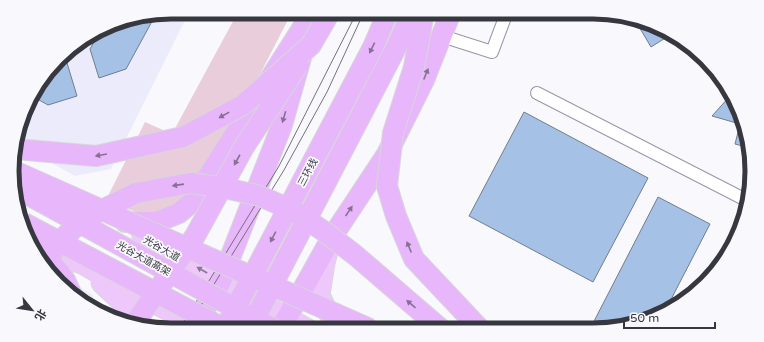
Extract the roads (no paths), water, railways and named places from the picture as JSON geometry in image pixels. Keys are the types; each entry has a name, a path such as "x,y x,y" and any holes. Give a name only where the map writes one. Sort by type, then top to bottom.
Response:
{"highway":[{"path":"117,222 157,222 179,213 191,203 309,19"},
{"path":"200,323 221,281 282,126 312,19"},
{"path":"138,319 195,236 244,147 312,46 326,19"},
{"name":"三环线","path":"230,323 373,47 385,19"},
{"path":"253,323 396,48 409,19"},
{"path":"265,323 420,19"},
{"path":"423,19 414,67 393,133 387,186 396,216 414,258 474,323"},
{"path":"282,323 332,237 387,154 424,80 448,19"},
{"path":"20,149 96,156 183,137 243,104 312,46"},
{"path":"19,173 356,323"},
{"path":"47,259 62,239 84,219 136,193 191,184 225,188 260,196 294,211 355,255 434,323"},
{"name":"光谷大道高架","path":"20,190 277,323"},
{"path":"30,226 213,323"},
{"path":"45,255 61,275"}],"main road":[{"name":"光谷大道","path":"19,170 66,197 117,222 221,281 278,323"},
{"path":"332,237 325,263 320,295 333,323"},
{"path":"41,250 82,264 189,323"},
{"path":"82,264 134,314 136,319"}],"street":[{"path":"442,36 492,52 504,19"},
{"path":"537,93 743,198"}],"tram line":[{"path":"183,323 279,166 353,19"},
{"path":"190,323 284,170 327,92 361,19"}]}
